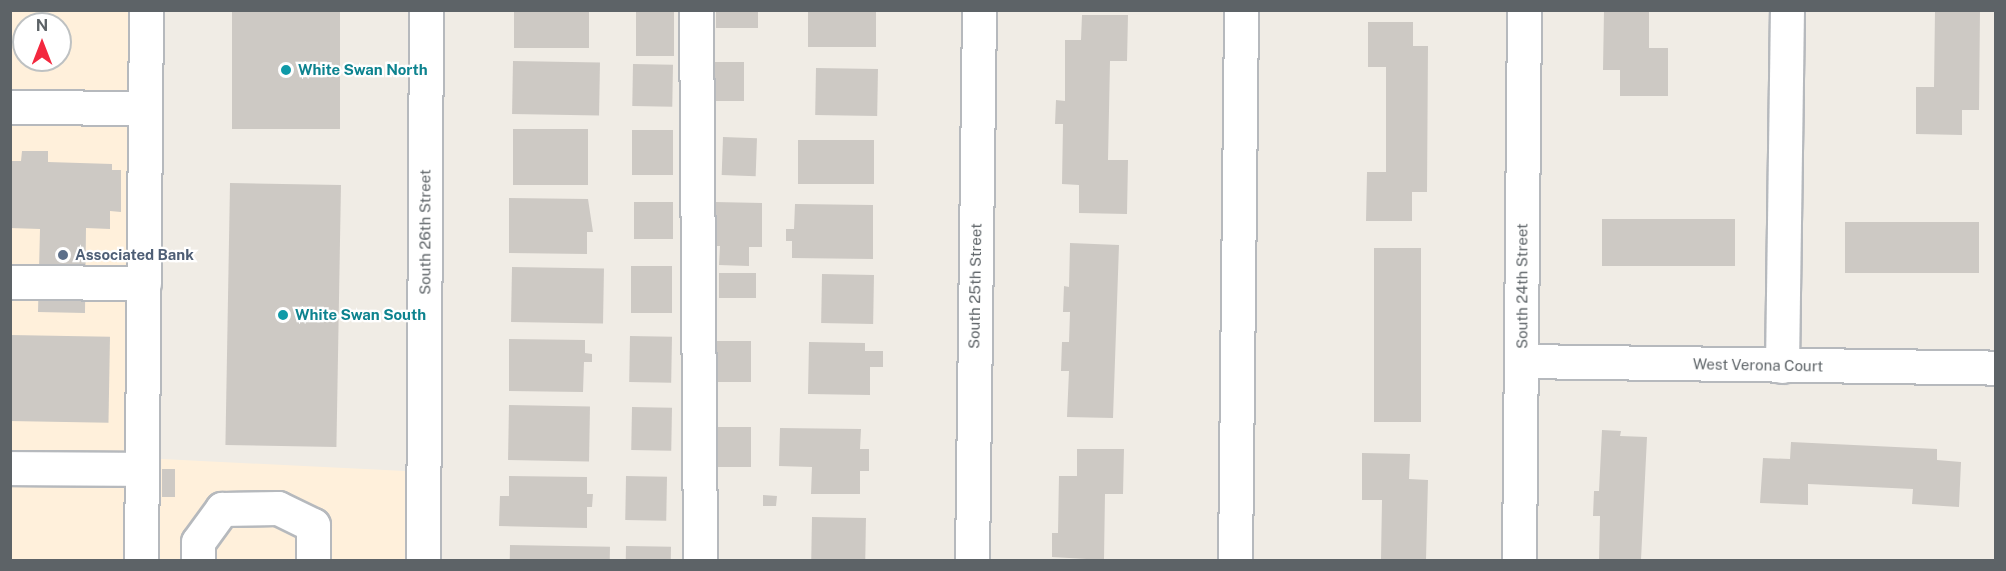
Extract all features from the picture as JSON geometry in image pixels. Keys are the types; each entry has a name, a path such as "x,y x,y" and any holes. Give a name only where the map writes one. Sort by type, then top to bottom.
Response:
{"street":[{"path":"141,561 146,10"},
{"name":"South 26th Street","path":"423,561 426,10"},
{"path":"696,10 700,561"},
{"name":"South 25th Street","path":"972,561 979,10"},
{"path":"1235,561 1241,10"},
{"name":"South 24th Street","path":"1519,561 1524,10"},
{"path":"1782,366 1787,10"},
{"path":"10,107 145,108"},
{"path":"10,282 144,283"},
{"name":"West Verona Court","path":"1521,361 1995,368"},
{"path":"10,468 142,469"},
{"path":"198,561 198,542 222,510 278,508 313,525 313,561"}],"shaded area":[{"path":"10,11 146,11 142,458 425,472 423,560 11,560"}],"building":[{"name":"White Swan North","path":"232,10 340,10 340,129 232,129"},
{"path":"514,10 589,10 589,48 514,48"},
{"path":"636,10 674,10 674,56 636,56"},
{"path":"716,10 758,10 758,28 716,28"},
{"path":"808,10 876,10 876,47 808,47"},
{"path":"1604,10 1649,10 1649,48 1668,48 1668,96 1620,96 1620,70 1603,70"},
{"path":"1935,10 1980,10 1979,110 1962,110 1962,135 1916,134 1916,87 1934,87"},
{"path":"1082,15 1128,15 1127,61 1110,61 1108,160 1128,160 1127,214 1079,213 1079,185 1062,184 1063,124 1055,124 1056,100 1065,101 1065,40 1081,40"},
{"path":"1368,22 1413,22 1413,46 1428,46 1427,192 1412,192 1412,221 1366,221 1367,172 1386,172 1386,67 1368,67"},
{"path":"513,61 600,63 599,116 512,114"},
{"path":"714,62 744,62 744,101 714,101"},
{"path":"633,64 673,65 672,107 632,106"},
{"path":"816,68 878,69 877,116 815,115"},
{"path":"513,129 588,129 588,185 513,185"},
{"path":"632,130 673,130 673,175 632,175"},
{"path":"723,137 757,138 756,176 722,175"},
{"path":"798,140 874,140 874,184 798,184"},
{"name":"Associated Bank","path":"22,151 48,151 48,162 112,164 112,170 121,170 121,212 110,211 110,229 86,228 85,313 38,312 40,229 10,228 10,161 21,161"},
{"name":"White Swan South","path":"230,183 341,185 336,447 225,445"},
{"path":"509,198 588,199 593,232 587,232 587,254 509,253"},
{"path":"634,202 673,202 673,239 634,239"},
{"path":"715,202 762,203 762,247 749,247 749,266 719,265 720,246 715,246"},
{"path":"795,204 873,205 873,259 792,258 792,241 786,241 786,229 794,229"},
{"path":"1602,219 1735,219 1735,266 1602,266"},
{"path":"1845,222 1979,222 1979,273 1845,273"},
{"path":"1070,243 1119,245 1113,418 1067,417 1069,371 1061,371 1062,342 1069,342 1070,312 1063,312 1064,286 1069,287"},
{"path":"1374,248 1421,248 1421,422 1374,422"},
{"path":"631,266 672,266 672,313 631,313"},
{"path":"512,267 604,269 603,324 511,322"},
{"path":"719,273 756,273 756,298 719,298"},
{"path":"822,274 874,275 873,324 821,323"},
{"path":"10,335 110,337 108,423 10,421"},
{"path":"630,336 672,337 671,383 629,382"},
{"path":"509,339 585,340 585,353 592,354 592,362 584,362 583,392 509,391"},
{"path":"713,341 751,341 751,382 713,382"},
{"path":"809,342 865,343 865,351 883,351 883,367 870,367 870,395 808,394"},
{"path":"509,405 590,406 589,461 508,460"},
{"path":"632,407 672,408 671,451 631,450"},
{"path":"715,427 751,427 751,467 715,467"},
{"path":"780,428 861,429 860,449 869,449 869,471 860,471 860,494 811,494 812,467 779,466"},
{"path":"1602,430 1621,431 1620,436 1647,437 1641,560 1599,560 1600,516 1593,516 1594,491 1599,491"},
{"path":"1791,442 1937,449 1937,460 1961,462 1959,507 1912,504 1913,489 1808,484 1808,505 1760,503 1763,458 1790,459"},
{"path":"1077,449 1124,449 1123,494 1105,494 1104,560 1052,557 1052,533 1058,533 1059,476 1077,476"},
{"path":"1362,453 1410,454 1409,479 1428,480 1426,560 1381,560 1382,500 1362,500"},
{"path":"162,469 175,469 175,497 162,497"},
{"path":"509,476 587,477 587,494 593,494 592,507 587,507 587,528 499,526 500,496 509,496"},
{"path":"626,476 667,477 666,521 625,520"},
{"path":"763,495 777,496 776,506 763,506"},
{"path":"812,517 866,518 865,560 811,560"},
{"path":"510,545 610,547 610,560 510,560"},
{"path":"626,546 671,547 671,560 626,560"}],"place":[{"name":"White Swan North","path":"286,70"},
{"name":"Associated Bank","path":"63,255"},
{"name":"White Swan South","path":"283,315"}]}
